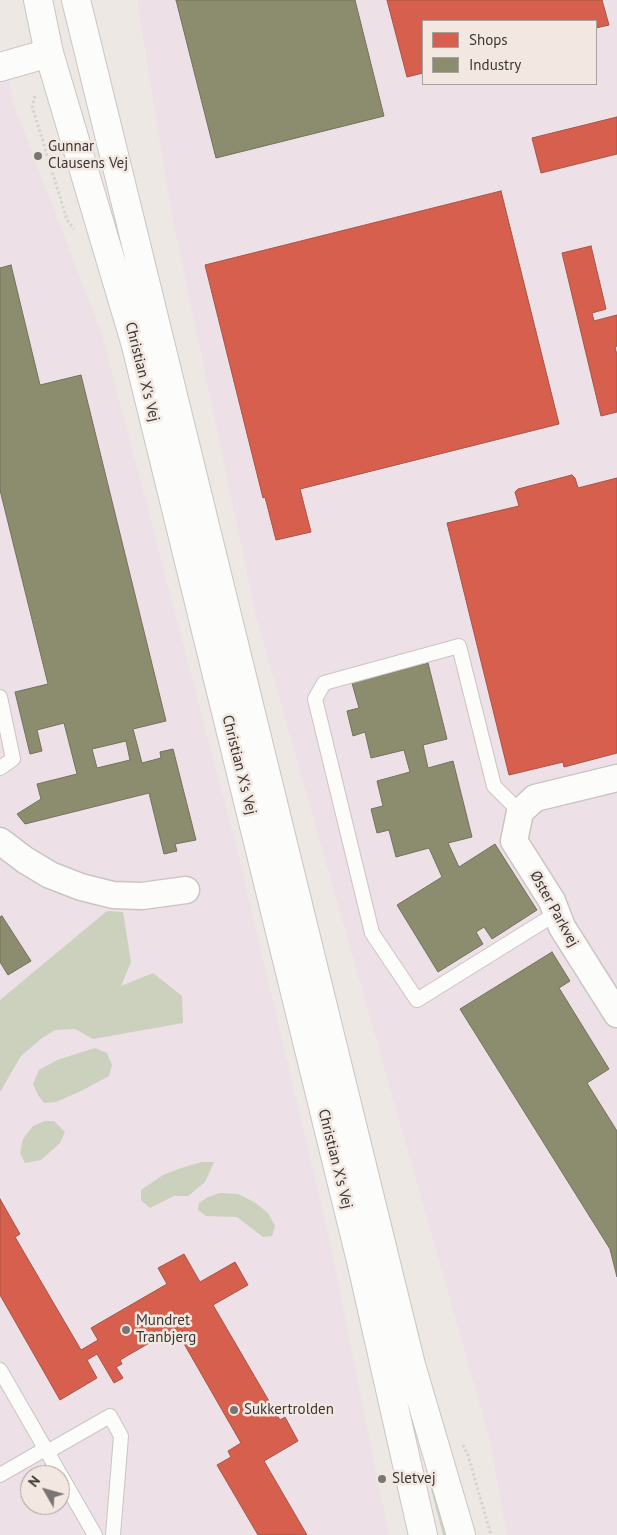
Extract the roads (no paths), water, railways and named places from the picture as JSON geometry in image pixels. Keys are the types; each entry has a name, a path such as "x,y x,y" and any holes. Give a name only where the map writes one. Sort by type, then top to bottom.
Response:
{"main road":[{"name":"Christian X's Vej","path":"38,0 49,52 135,342 361,1261 423,1535"},
{"name":"Christian X's Vej","path":"76,0 411,1365 461,1535"},
{"path":"0,67 49,52 61,44 74,18 76,0"},
{"path":"49,52 60,55 73,70 159,336"}],"street":[{"path":"520,812 535,798 617,778"},
{"name":"Øster Parkvej","path":"520,812 514,841 552,901 562,927 617,1014"},
{"path":"0,841 25,860 50,875 80,887 113,895 142,896 186,890"}],"lane":[{"path":"520,812 494,786 459,646 324,683 315,699 372,933 418,1000 557,913"},
{"path":"0,697 13,759 0,768"},
{"path":"0,1370 95,1535"},
{"path":"0,1474 110,1416 121,1436 113,1535"}],"place":[{"name":"Gunnar Clausens Vej","path":"38,156"},
{"name":"Mundret Tranbjerg","path":"126,1330"},
{"name":"Sukkertrolden","path":"234,1410"},
{"name":"Sletvej","path":"382,1479"}]}
